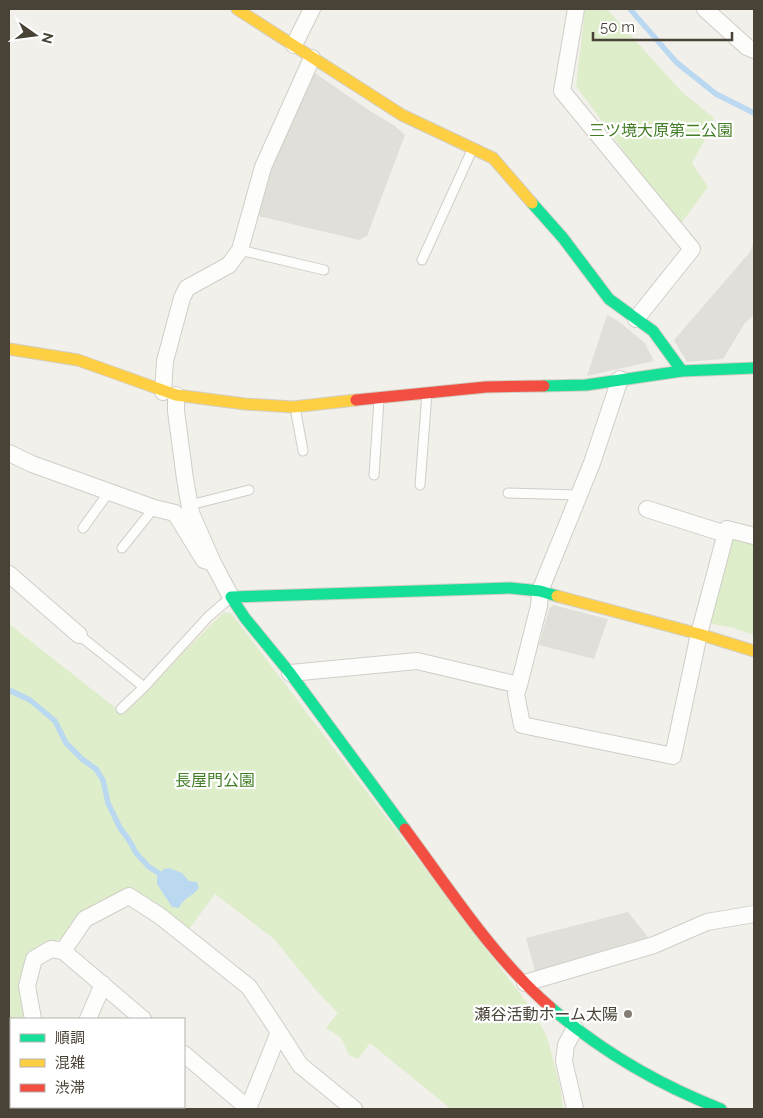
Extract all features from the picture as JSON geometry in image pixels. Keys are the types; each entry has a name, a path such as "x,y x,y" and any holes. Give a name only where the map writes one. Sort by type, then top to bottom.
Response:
{"street":[{"path":"237,9 402,115 493,158 563,238 609,299 653,331 682,371"},
{"path":"294,45 312,9"},
{"path":"576,9 562,91 692,248 636,319"},
{"path":"705,9 747,47 754,50"},
{"path":"312,58 263,167 240,250 229,265 187,288 182,298 165,361 169,393 176,411 191,513 213,563 231,597 290,673 481,931 525,983 575,1028 635,1069 683,1094 721,1109"},
{"path":"9,348 78,360 169,393 245,404 295,407 486,387 586,385 682,371 754,368"},
{"path":"620,379 592,463 540,591 539,606 516,694 522,725 673,756 699,634 727,529 754,536"},
{"path":"9,453 32,464 109,492 154,508 175,513 204,560 213,563"},
{"path":"647,509 726,534"},
{"path":"9,574 79,635"},
{"path":"231,597 510,588 540,591 699,634 754,651"},
{"path":"290,673 417,661 519,685"},
{"path":"63,951 85,919 129,896 160,916 249,987 300,1065 354,1109"},
{"path":"525,983 654,945 707,922 754,914"},
{"path":"33,1018 27,986 34,959 51,949 63,951 142,1018"},
{"path":"88,1018 103,984"},
{"path":"575,1028 566,1045 564,1061 575,1109"},
{"path":"185,1055 248,1109 279,1032"}],"lane":[{"path":"422,260 473,148"},
{"path":"240,250 324,270"},
{"path":"420,485 427,393"},
{"path":"374,475 379,398"},
{"path":"295,407 303,451"},
{"path":"190,505 249,490"},
{"path":"83,528 109,492"},
{"path":"508,493 579,495"},
{"path":"122,548 154,508"},
{"path":"121,709 144,687 208,617 231,597"},
{"path":"79,635 144,687"}],"green space":[{"name":"三ツ境大原第二公園","path":"585,9 607,9 682,92 714,118 712,127 692,163 708,187 679,226 576,86"},
{"path":"732,536 754,542 754,635 734,628 708,623"},
{"name":"長屋門公園","path":"224,612 232,614 531,1008 547,1037 560,1086 563,1109 451,1109 370,1043 358,1059 349,1055 341,1038 326,1028 338,1013 314,988 274,939 215,894 187,932 130,889 64,938 46,945 29,957 27,1018 10,1018 9,1038 9,624 122,713"}],"shaded area":[{"path":"312,71 395,126 405,135 367,236 359,240 254,215 265,180"},
{"path":"754,242 754,315 745,323 723,359 687,362 674,340 750,252"},
{"path":"607,315 618,321 645,343 654,361 587,376"},
{"path":"553,605 608,619 594,659 539,645 549,609"},
{"path":"628,912 648,937 535,971 526,938"}],"water":[{"path":"169,868 182,873 189,881 197,882 199,888 179,908 172,907 157,884 157,877 164,869"}],"waterway":[{"path":"630,9 676,62 716,94 754,113"},
{"path":"9,690 30,700 55,721 66,743 82,759 96,769 103,780 108,803 120,828 136,853 149,867 160,874"}],"traffic: fast":[{"path":"532,203 563,238 609,299 653,331 682,371"},
{"path":"544,386 586,385 682,371 754,368"},
{"path":"231,597 510,588 540,591 557,596"},
{"path":"231,597 245,618 290,673 405,829"},
{"path":"550,1007 590,1038 631,1066 675,1089 721,1109"}],"traffic: slow":[{"path":"237,9 402,115 493,158 532,203"},
{"path":"9,349 78,360 176,395 245,404 293,407 356,400"},
{"path":"557,596 699,634 754,651"}],"traffic: jam":[{"path":"356,400 486,387 544,386"},
{"path":"405,829 491,945 550,1007"}],"place":[{"name":"瀬谷活動ホーム太陽","path":"628,1014"}]}
